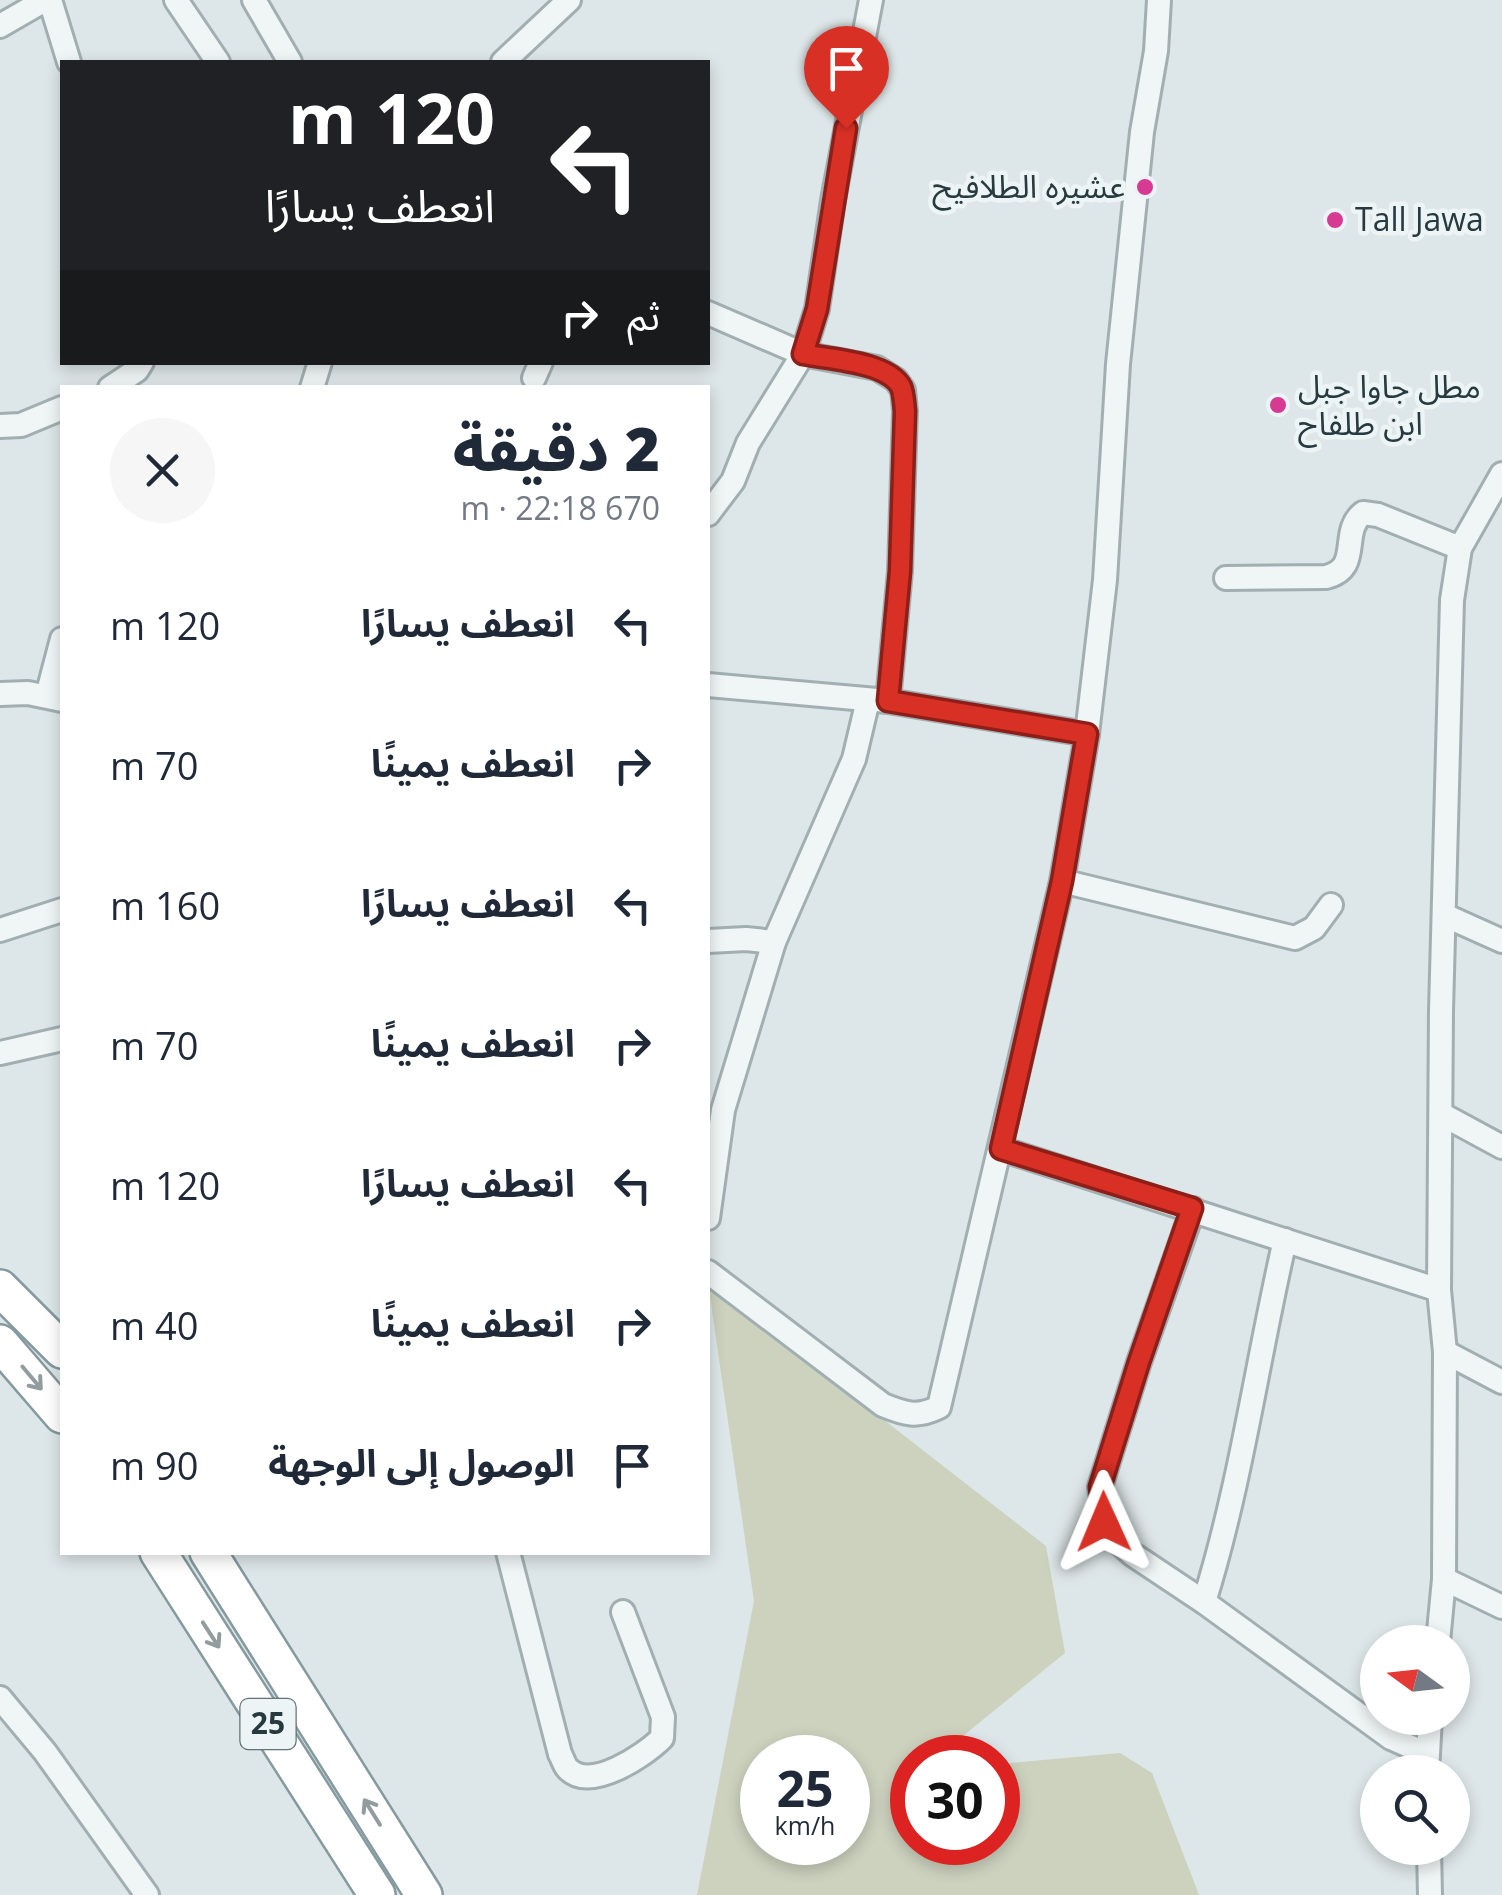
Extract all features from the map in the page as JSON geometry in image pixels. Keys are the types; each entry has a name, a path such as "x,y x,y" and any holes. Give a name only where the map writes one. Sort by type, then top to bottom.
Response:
{"highway":[{"path":"0,1288 60,1348"},
{"path":"0,1343 60,1413"},
{"name":"25","path":"160,1555 378,1895"},
{"name":"25","path":"210,1555 424,1895"}],"street":[{"path":"0,26 47,0 67,60"},
{"path":"176,0 217,60"},
{"path":"254,0 289,60"},
{"path":"506,60 570,0"},
{"path":"710,511 733,481 748,443 803,354 817,309 833,200 871,0"},
{"path":"710,1274 882,1405 907,1415 922,1415 939,1407 1062,881 1087,734 1105,580 1118,364 1159,0"},
{"path":"710,313 803,354 876,368 896,380 903,390 905,411 900,571 878,700 774,942 723,1110 710,1204"},
{"path":"114,385 140,365"},
{"path":"0,426 21,425 60,409"},
{"path":"1440,1625 1444,1580 1445,1352 1438,1290 1452,600 1460,548 1502,474"},
{"path":"1226,578 1338,574 1346,562 1354,521 1363,512 1460,548"},
{"path":"0,694 55,698 60,656"},
{"path":"710,685 878,700 1087,734"},
{"path":"1062,881 1295,938 1314,928 1330,906"},
{"path":"0,930 60,911"},
{"path":"1444,914 1502,942"},
{"path":"710,941 746,938 774,942"},
{"path":"0,1052 60,1040"},
{"path":"1441,1114 1502,1147"},
{"path":"1001,1149 1438,1290"},
{"path":"1192,1208 1100,1487 1104,1522 1132,1554 1416,1755"},
{"path":"1204,1602 1232,1504 1284,1240"},
{"path":"1445,1352 1502,1382"},
{"path":"509,1555 560,1754 568,1769 581,1776 619,1768 662,1738 663,1717 623,1612"},
{"path":"1444,1580 1502,1607"},
{"path":"0,1698 45,1752 146,1895"},
{"path":"1429,1865 1430,1895"}],"green space":[{"path":"710,1285 1046,1546 1065,1653 964,1735 890,1735 890,1865 1020,1865 1020,1762 1120,1753 1152,1773 1199,1895 697,1895 754,1601"}],"place":[{"name":"عشيره الطلافيح","path":"1145,187"},
{"name":"Tall Jawa","path":"1335,220"},
{"name":"مطل جاوا جبل ابن طلفاح","path":"1278,405"}],"route":[{"path":"846,128 817,309 803,354 876,368 896,380 903,390 900,571 888,701 1087,734 1062,881 1001,1149 1192,1208 1100,1487 1104,1522"}]}
